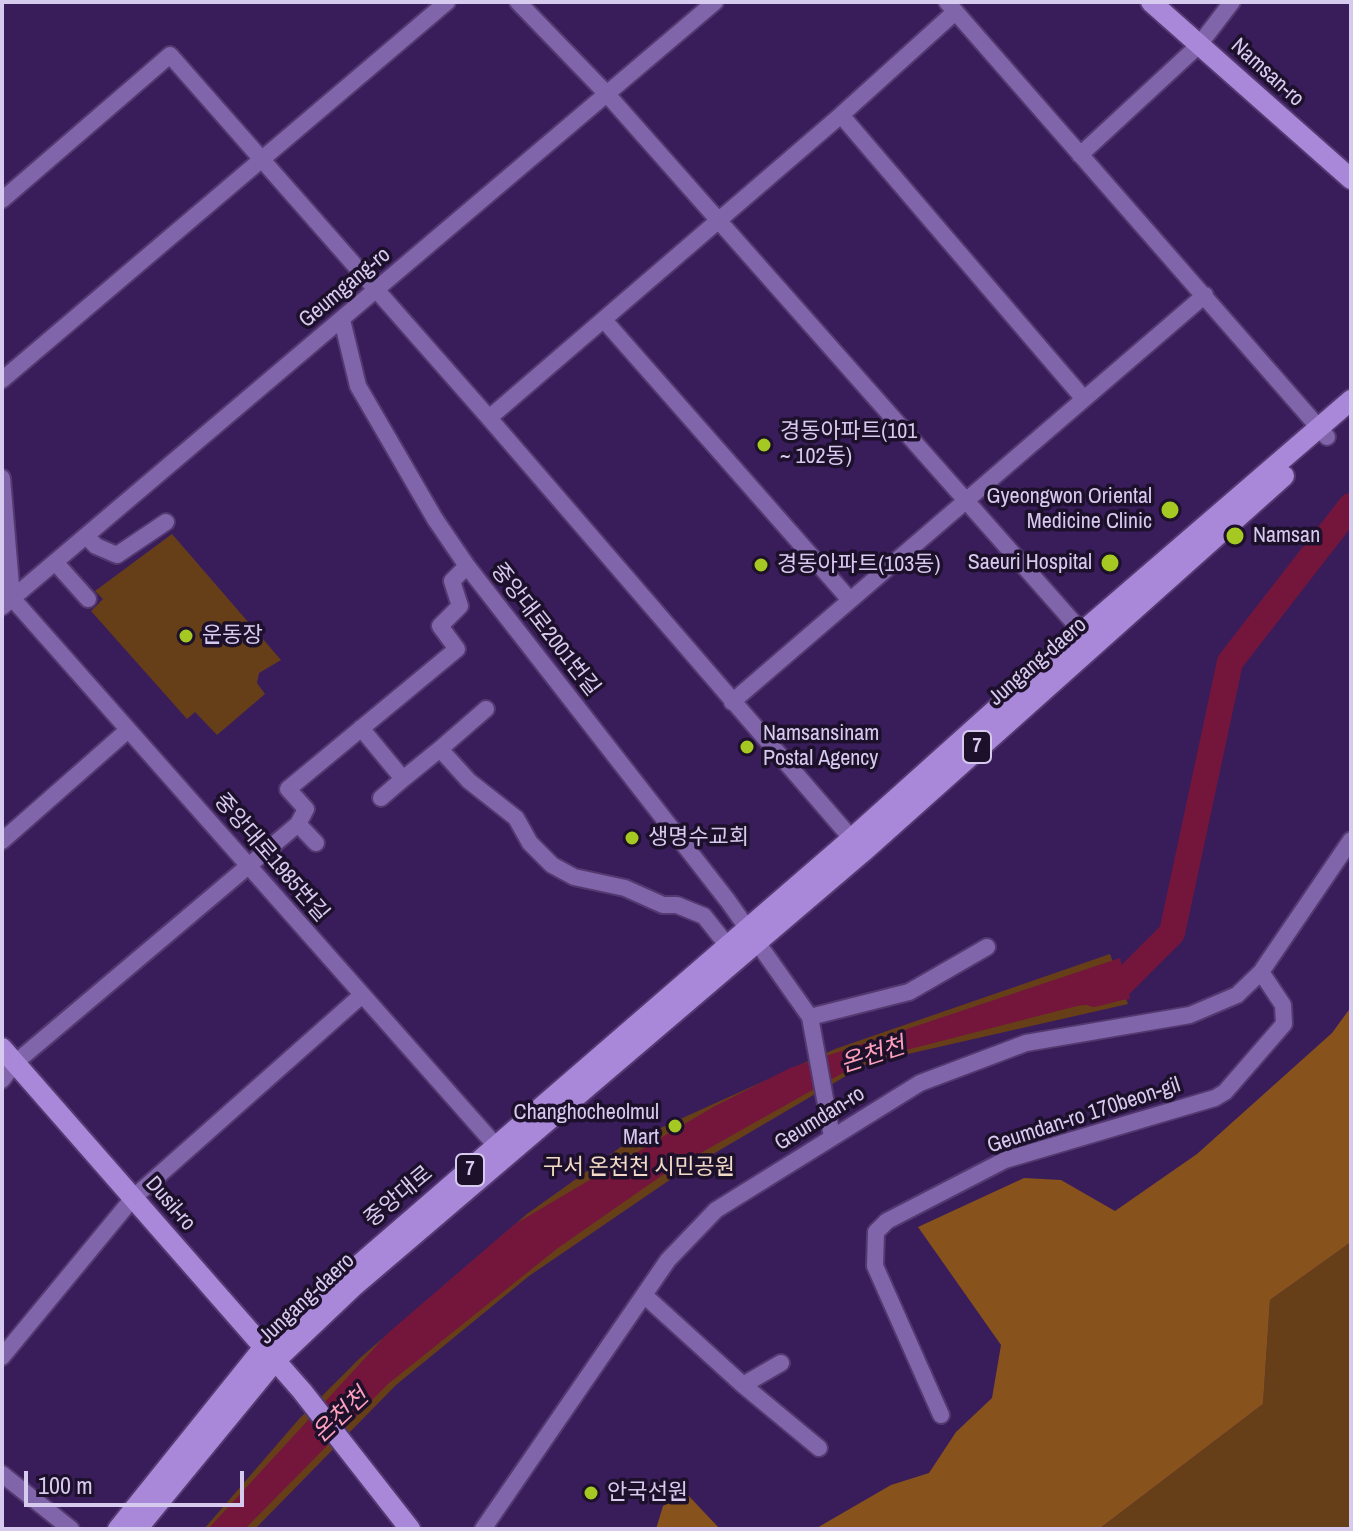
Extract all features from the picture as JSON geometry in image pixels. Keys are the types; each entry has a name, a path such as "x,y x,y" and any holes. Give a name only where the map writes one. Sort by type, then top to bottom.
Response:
{"main road":[{"name":"Namsan-ro","path":"1151,2 1351,179"},
{"name":"Jungang-daero","path":"137,1529 270,1354 353,1287 857,846 1323,432 1351,400"},
{"name":"Jungang-daero","path":"1323,432 1351,416"},
{"name":"중앙대로","path":"118,1529 336,1281 497,1147 727,945 751,936"},
{"name":"Dusil-ro","path":"9,1056 302,1391 410,1529"}],"street":[{"path":"2,380 447,2"},
{"path":"518,2 606,93 1088,638"},
{"name":"Geumgang-ro","path":"7,603 715,2"},
{"path":"1080,155 1199,45 1232,2"},
{"path":"489,418 841,115 951,7 1323,432"},
{"path":"2,200 170,55 375,292 489,418 857,846"},
{"path":"841,115 1084,399"},
{"path":"732,702 1205,295"},
{"name":"중앙대로2001번길","path":"342,320 358,386 435,519 467,566 751,936"},
{"path":"604,320 850,600"},
{"path":"2,478 7,603"},
{"path":"86,536 96,546 117,555 166,522"},
{"path":"55,562 88,599"},
{"path":"2,1080 9,1056 249,867 298,824 306,809 288,789 457,649 440,626 460,606 452,581 467,566"},
{"name":"중앙대로1985번길","path":"7,603 128,730 497,1147"},
{"path":"381,798 486,709"},
{"path":"361,728 403,779"},
{"path":"2,841 128,730"},
{"path":"440,749 469,781 516,818 530,843 552,865 574,877 625,888 704,916 727,945"},
{"path":"298,824 316,843"},
{"name":"Geumdan-ro","path":"483,1529 668,1260 716,1210 920,1083 1026,1043 1190,1015 1237,995 1261,972 1351,840"},
{"path":"751,936 810,1017 832,1137"},
{"path":"810,1017 909,992 987,947"},
{"name":"Geumdan-ro 170beon-gil","path":"941,1415 875,1266 876,1232 887,1221 1005,1160 1225,1092 1284,1024 1283,1005 1261,972"},
{"path":"2,1357 133,1198 362,995"},
{"path":"644,1295 743,1385 819,1448"},
{"path":"743,1385 781,1363"},
{"path":"2,1474 71,1529"}],"green space":[{"name":"운동장","path":"172,534 281,660 259,673 257,683 265,694 217,735 195,712 187,719 91,611 103,599 95,591"},
{"name":"온천천","path":"1110,954 1128,1004 868,1063 674,1177 529,1276 396,1385 255,1529 204,1529 299,1419 360,1358 527,1214 625,1144 835,1049"},
{"path":"1351,1242 1351,1529 1099,1529 1263,1404 1270,1300"}],"shaded area":[{"path":"1351,1007 1351,1242 1270,1300 1263,1404 1099,1529 815,1529 891,1485 929,1473 956,1432 992,1398 1001,1345 918,1227 1024,1178 1061,1180 1115,1211 1197,1154 1332,1033"},
{"path":"685,1492 720,1529 656,1529 663,1506"}],"water":[{"name":"온천천","path":"1120,958 1130,999 1077,1006 864,1061 667,1172 558,1248 388,1384 245,1529 208,1529 388,1333 515,1224 715,1106 790,1068"}],"waterway":[{"name":"온천천","path":"1094,994 1117,988 1172,933 1230,662 1351,506"}],"place":[{"name":"경동아파트(101 ~ 102동)","path":"764,445"},
{"name":"Gyeongwon Oriental Medicine Clinic","path":"1170,510"},
{"name":"Namsan","path":"1235,536"},
{"name":"Saeuri Hospital","path":"1110,563"},
{"name":"경동아파트(103동)","path":"761,565"},
{"name":"운동장","path":"186,636"},
{"name":"Namsansinam Postal Agency","path":"747,747"},
{"name":"생명수교회","path":"632,838"},
{"name":"Changhocheolmul Mart","path":"675,1126"},
{"name":"안국선원","path":"591,1493"}],"park label":[{"name":"구서 온천천 시민공원","path":"639,1168"}]}
